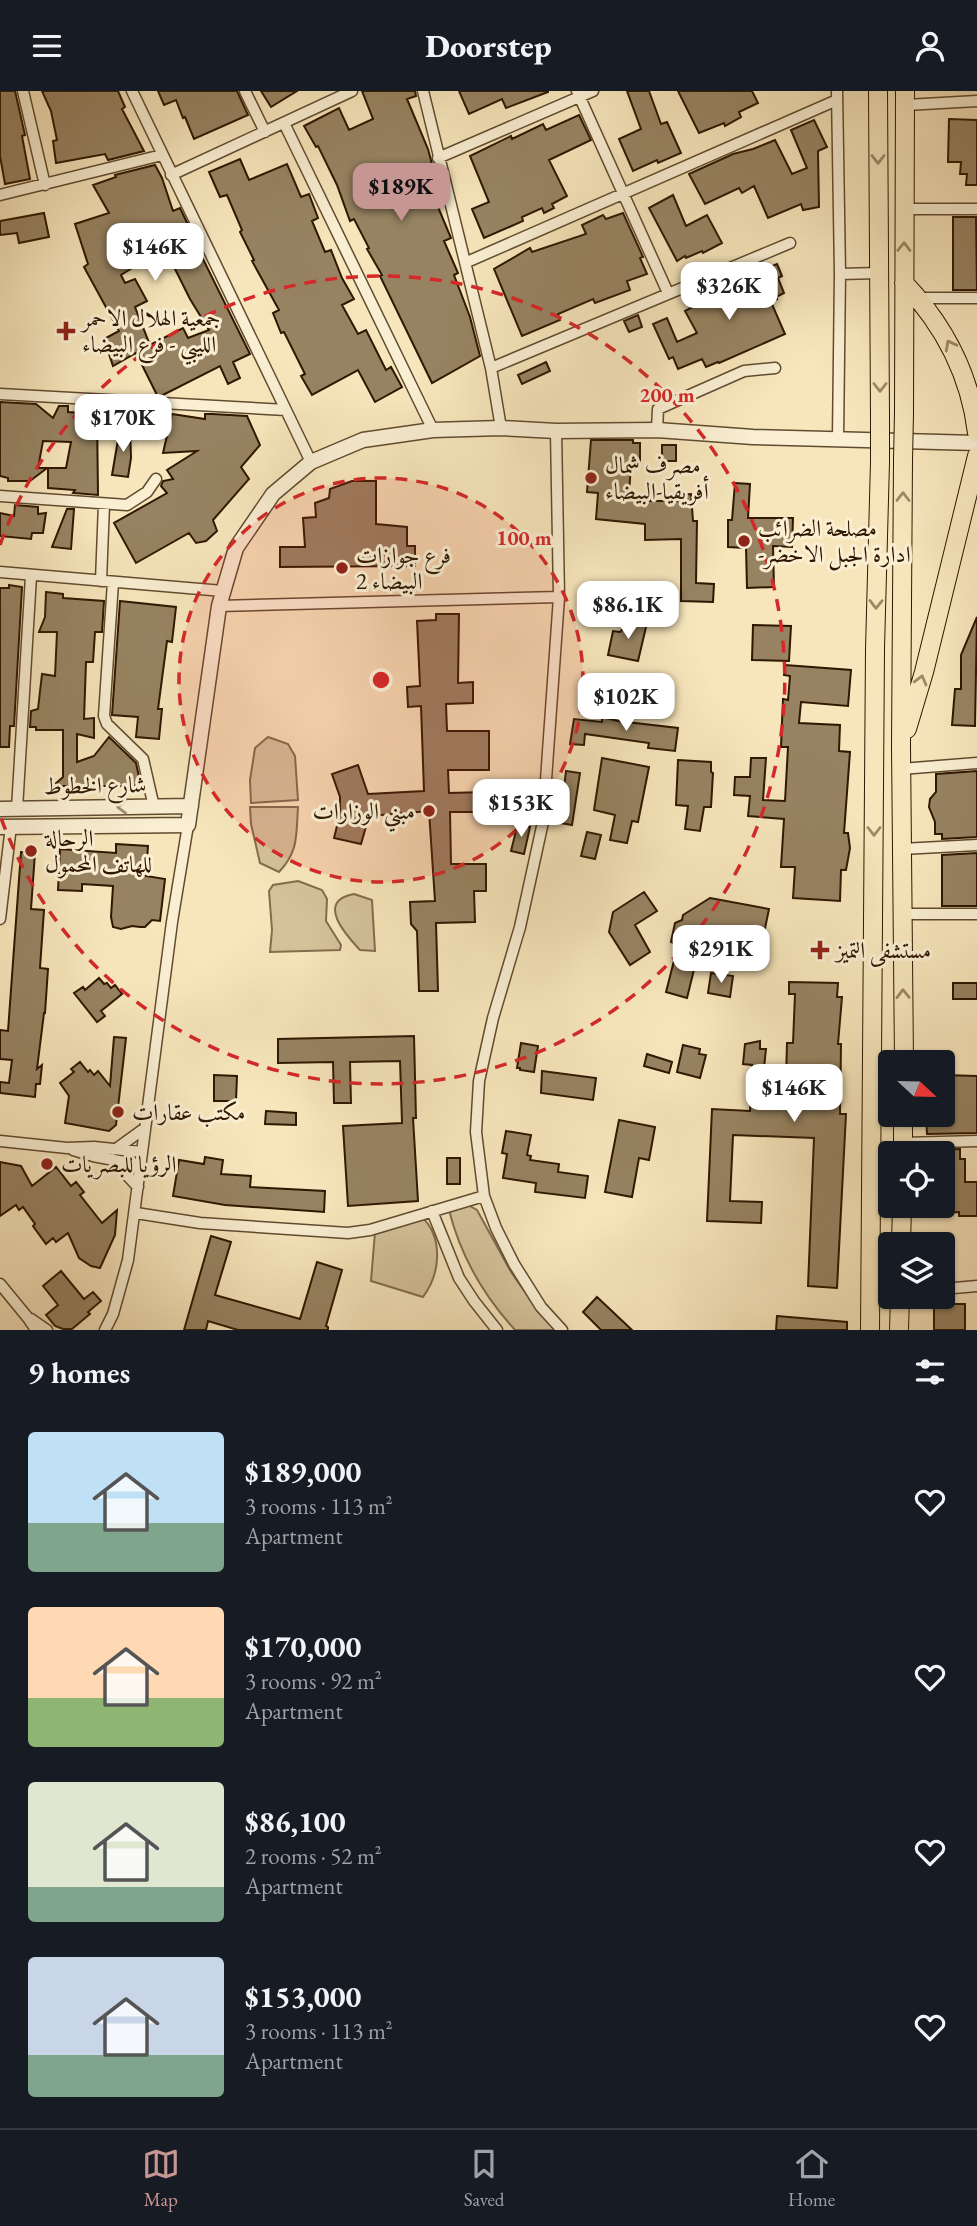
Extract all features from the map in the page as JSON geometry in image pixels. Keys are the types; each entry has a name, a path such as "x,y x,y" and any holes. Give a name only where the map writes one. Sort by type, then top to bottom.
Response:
{"highway":[{"path":"870,1330 875,663 880,462 878,91"},
{"path":"904,1050 901,746 906,98"},
{"path":"904,283 919,299 949,342 969,391 977,433"},
{"path":"901,746 923,672 977,456"},
{"path":"899,1330 900,1309"}],"street":[{"path":"23,91 45,185"},
{"path":"132,91 311,462"},
{"path":"245,91 265,132"},
{"path":"171,176 284,123 337,94 352,91"},
{"path":"423,91 467,262 491,368 501,428"},
{"path":"438,157 578,94 593,91"},
{"path":"578,94 668,293"},
{"path":"467,262 837,96 840,274 838,438"},
{"path":"906,98 977,101"},
{"path":"284,123 433,430"},
{"path":"0,195 162,155"},
{"path":"905,209 977,209"},
{"path":"491,368 790,243"},
{"path":"840,274 879,273"},
{"path":"919,299 977,298"},
{"path":"657,430 658,408 744,371 775,368"},
{"path":"0,394 286,410"},
{"path":"105,1330 113,1314 128,1260 172,922 221,598 236,548 273,494 311,462 363,440 433,430 657,430 753,437 977,443"},
{"path":"556,431 559,597 543,822 520,927 492,1018 479,1081 476,1132 484,1196 496,1229 541,1307 562,1330"},
{"path":"0,496 127,505 147,492 156,479"},
{"path":"101,581 104,503"},
{"path":"0,572 113,582 221,598 559,597"},
{"path":"17,809 32,576"},
{"path":"113,582 104,716 107,723 143,759 154,807"},
{"path":"901,769 977,763"},
{"name":"شارع الخطوط","path":"0,809 191,806"},
{"name":"شارع الخطوط","path":"6,827 188,825"},
{"path":"0,919 6,827"},
{"path":"902,849 977,845"},
{"path":"902,914 977,914"},
{"path":"114,1154 145,1128"},
{"path":"0,1141 67,1148 84,1154 142,1152"},
{"path":"955,1143 977,1141"},
{"path":"114,1154 140,1165"},
{"path":"114,1154 138,1187"},
{"path":"135,1213 200,1223 348,1233 370,1230 484,1196"},
{"path":"432,1211 459,1278 497,1330"},
{"path":"0,1284 36,1330"},
{"path":"955,1288 977,1286"},
{"path":"28,1318 47,1330"}],"shaded area":[{"path":"268,737 288,744 295,756 298,800 251,803 250,780 255,748"},
{"path":"250,807 298,807 293,850 279,872 260,863"},
{"path":"298,881 322,890 327,899 326,921 341,945 340,950 270,952 272,930 269,891 273,885"},
{"path":"354,894 372,900 375,951 360,950 337,919 337,904 342,898"},
{"path":"468,1205 477,1210 511,1272 555,1330 515,1330 493,1303 474,1274 449,1210"},
{"path":"422,1217 434,1236 437,1257 433,1278 423,1297 371,1281 375,1232"}],"building":[{"path":"0,91 15,91 25,135 22,136 30,179 5,184 0,156"},
{"path":"42,91 118,91 125,107 122,109 144,151 108,160 105,154 56,163 53,141 57,140 51,111"},
{"path":"158,91 237,91 248,115 194,139 176,100 164,105"},
{"path":"261,91 297,91 271,107"},
{"path":"362,91 415,91 416,96 407,99 428,149 443,205 438,207 451,238 444,241 458,273 454,275 470,317 480,356 432,383 380,276 382,275 367,249 369,248 354,219 350,221 337,185 318,146 316,147 304,126 339,108 349,130 373,119"},
{"path":"459,91 548,92 506,108 502,99 469,114"},
{"path":"627,91 649,91 661,124 667,122 681,153 633,171 619,139 641,129"},
{"path":"678,91 752,91 758,103 739,112 741,117 725,126 724,123 699,133"},
{"path":"579,115 591,140 549,160 567,196 552,204 554,208 544,213 542,208 522,217 523,221 484,238 472,209 489,202 470,156 511,136 512,139 543,124 546,130"},
{"path":"949,119 977,120 977,185 966,185 967,174 960,174 961,162 948,162"},
{"path":"814,120 827,147 818,151 819,207 803,210 801,204 768,218 754,186 742,193 739,188 705,204 689,174 733,154 775,140 792,174 807,168 791,130"},
{"path":"240,159 249,180 287,164 301,197 309,194 318,218 312,221 325,252 331,250 354,299 342,305 358,334 366,330 386,370 391,367 402,387 375,402 358,370 312,395 301,376 305,374 284,332 281,333 273,313 279,310 252,261 254,260 240,232 242,230 227,195 220,197 209,172"},
{"path":"155,165 173,211 180,208 191,231 121,275 125,283 135,279 147,301 135,307 150,345 183,328 188,338 209,330 172,263 199,251 250,354 233,362 240,378 228,384 220,366 163,395 157,395 136,353 113,366 104,339 119,331 84,267 88,264 75,224 109,213 93,185 116,177 115,175"},
{"path":"673,195 686,226 707,215 722,243 703,253 702,251 686,258 685,256 677,261 649,208"},
{"path":"44,213 49,237 19,243 17,233 0,235 0,221"},
{"path":"623,213 643,257 640,258 647,274 627,281 630,290 595,303 593,299 558,314 560,320 522,336 494,269 530,248 532,252 586,234 582,225 603,215 606,219"},
{"path":"953,217 976,217 977,290 953,290"},
{"path":"777,264 782,276 778,278 784,293 771,302 785,334 719,363 706,367 702,359 678,369 673,357 669,359 653,324 667,318 677,342 697,333 685,311 734,285 732,282"},
{"path":"638,315 642,327 629,332 624,321"},
{"path":"546,362 550,371 522,384 518,375"},
{"path":"0,402 36,404 53,418 59,406 68,406 68,412 97,414 98,495 48,488 48,468 66,468 71,442 43,441 38,468 47,468 30,481 8,481 8,478 0,476"},
{"path":"172,414 205,419 205,414 247,416 260,445 241,467 249,479 213,520 217,531 206,541 196,543 189,533 136,563 114,523 167,493 161,486 163,481 173,479 167,470 197,451 163,453"},
{"path":"120,428 130,428 131,458 128,477 112,475"},
{"path":"591,440 633,440 633,443 640,443 640,465 631,465 629,494 651,497 650,501 680,501 680,495 691,494 693,521 697,521 696,583 714,584 713,602 681,601 681,539 645,540 645,524 596,519 598,493 587,492"},
{"path":"662,445 676,445 676,461 662,461"},
{"path":"352,481 376,481 376,524 407,527 407,546 415,546 415,566 280,567 280,547 305,547 303,518 316,517 315,503 329,498 330,489"},
{"path":"735,483 750,484 748,518 793,518 792,547 773,546 774,587 747,588 746,548 728,547 728,520 732,520"},
{"path":"15,505 38,507 38,514 46,513 43,533 32,533 31,539 0,536 0,513 14,516"},
{"path":"67,509 74,509 71,549 52,547"},
{"path":"9,585 22,587 14,726 10,726 9,747 0,747 0,588 9,588"},
{"path":"46,592 63,594 63,598 104,601 102,632 95,632 93,662 86,662 84,719 94,718 94,738 77,734 77,762 94,756 109,737 136,763 141,786 53,786 63,777 63,730 36,730 36,727 30,727 31,711 38,709 42,674 55,676 57,632 39,632 45,617"},
{"path":"120,601 176,607 172,642 167,641 158,709 162,709 159,739 136,737 138,717 112,715"},
{"path":"436,614 459,614 458,683 473,682 473,703 446,704 447,731 489,731 489,770 448,770 449,793 485,792 485,797 503,795 504,808 486,812 450,812 451,864 486,864 486,891 474,891 475,922 436,923 438,991 419,991 417,931 411,924 410,902 435,901 429,811 369,816 361,844 334,838 340,814 340,797 332,774 358,765 368,794 424,791 421,706 408,707 407,687 420,686 417,621 436,620"},
{"path":"977,617 975,726 952,725 955,689 961,689 961,655"},
{"path":"634,620 646,627 638,661 608,655 613,631 620,632"},
{"path":"753,625 791,626 789,661 752,660"},
{"path":"785,665 851,670 848,706 801,702 799,723 840,725 839,751 850,752 844,833 848,833 850,848 846,870 841,870 840,901 793,898 795,867 781,867 784,819 748,816 750,796 734,795 735,777 750,777 751,758 766,758 763,800 785,801 788,747 781,747 783,699 788,700 790,676 784,675"},
{"path":"602,717 678,728 675,751 648,748 649,743 585,734 584,745 570,744 574,719 602,722"},
{"path":"602,758 649,767 638,822 632,821 627,843 610,840 615,815 594,810"},
{"path":"678,760 711,762 711,807 704,807 700,831 685,829 688,806 676,805"},
{"path":"566,771 580,773 572,825 560,823"},
{"path":"977,771 977,837 942,839 942,834 935,834 935,822 929,807 930,799 936,792 936,774"},
{"path":"518,823 530,827 524,854 511,851"},
{"path":"587,832 601,835 595,859 581,856"},
{"path":"116,844 148,846 146,876 165,879 160,921 152,920 145,927 113,927 113,886 82,884 82,891 58,890 60,849 116,853"},
{"path":"21,852 35,853 31,909 44,910 40,968 48,969 37,1069 42,1065 40,1084 36,1084 35,1097 0,1093 0,1082 9,1083 12,1060 0,1059 0,1030 8,1031"},
{"path":"977,853 977,906 942,906 942,855"},
{"path":"644,892 657,911 635,925 650,952 630,965 609,932 613,912"},
{"path":"710,898 769,909 763,938 704,929 687,998 666,992 678,945 671,942 675,923"},
{"path":"711,973 733,976 730,997 708,993"},
{"path":"99,978 111,988 115,985 122,994 101,1011 105,1016 97,1022 74,993 83,987 85,990"},
{"path":"789,982 838,983 837,997 842,997 838,1044 841,1044 840,1114 846,1114 837,1288 808,1286 814,1138 733,1135 730,1201 762,1202 761,1223 707,1221 712,1109 750,1111 752,1065 743,1064 745,1044 760,1041 760,1049 766,1049 763,1077 786,1078 787,1043 793,1043 795,994 789,994"},
{"path":"953,983 977,983 977,999 953,999"},
{"path":"414,1036 416,1118 413,1118 418,1201 348,1206 343,1126 402,1123 400,1061 350,1062 351,1103 334,1103 333,1062 278,1063 278,1039"},
{"path":"114,1037 126,1038 116,1125 109,1131 65,1123 69,1096 60,1083 74,1072 71,1069 80,1062 94,1075 98,1071 110,1086"},
{"path":"521,1043 538,1046 534,1072 517,1068"},
{"path":"683,1045 700,1049 699,1054 706,1055 700,1078 677,1072"},
{"path":"647,1054 672,1062 669,1073 644,1066"},
{"path":"542,1071 596,1078 593,1100 541,1093"},
{"path":"214,1075 237,1076 236,1101 214,1101"},
{"path":"956,1075 977,1076 977,1133 927,1134 927,1127 956,1127"},
{"path":"266,1111 296,1113 296,1125 265,1124"},
{"path":"619,1120 655,1127 649,1160 639,1158 632,1197 605,1192"},
{"path":"506,1131 531,1135 527,1155 531,1156 530,1160 559,1164 558,1172 588,1176 585,1198 535,1192 536,1183 503,1178 507,1154 502,1153"},
{"path":"955,1149 960,1149 960,1159 965,1159 965,1182 977,1182 977,1216 959,1216 959,1212 955,1212"},
{"path":"205,1157 223,1160 221,1174 251,1176 250,1187 325,1191 324,1212 225,1205 173,1196 179,1160 204,1164"},
{"path":"447,1158 460,1158 460,1184 447,1184"},
{"path":"0,1162 21,1166 32,1186 56,1167 71,1186 76,1182 84,1192 80,1195 102,1223 117,1210 115,1235 100,1268 79,1258 68,1233 56,1242 53,1238 46,1244 23,1207 19,1210 16,1205 0,1216"},
{"path":"211,1236 231,1242 215,1295 300,1319 317,1262 342,1270 326,1326 328,1330 238,1330 208,1321 206,1330 184,1330"},
{"path":"61,1271 84,1299 93,1292 101,1301 72,1329 55,1326 46,1315 58,1305 43,1286"},
{"path":"597,1297 632,1330 601,1330 583,1312"},
{"path":"955,1304 965,1304 965,1330 934,1330 934,1309 955,1309"},
{"path":"777,1316 847,1322 847,1330 776,1330"}],"place":[{"name":"جمعية الهلال الاحمر الليبي - فرع البيضاء","path":"66,331"},
{"name":"مصرف شمال أفريقيا-البيضاء","path":"591,478"},
{"name":"مصلحة الضرائب -ادارة الجبل الاخضر","path":"744,541"},
{"name":"فرع جوازات البيضاء 2","path":"342,568"},
{"name":"مبني الوزارات","path":"429,811"},
{"name":"الرحالة للهاتف المحمول","path":"31,851"},
{"name":"مستشفى التميز","path":"820,950"},
{"name":"مكتب عقارات","path":"118,1112"},
{"name":"الرؤيا للبصريات","path":"47,1164"}]}
